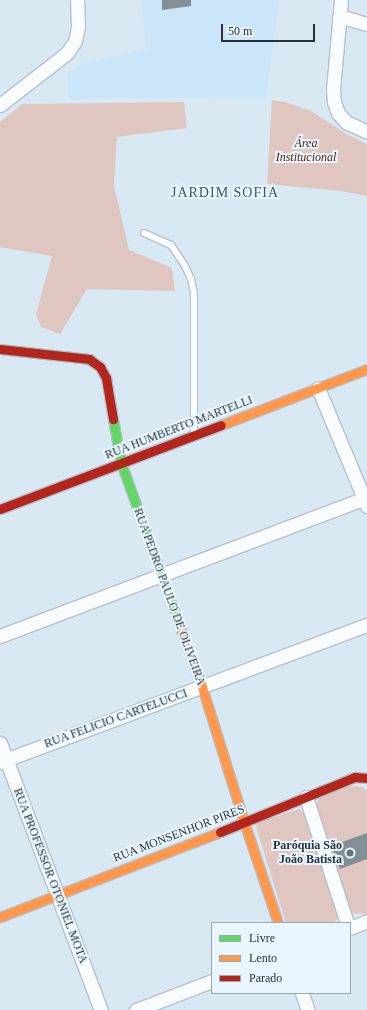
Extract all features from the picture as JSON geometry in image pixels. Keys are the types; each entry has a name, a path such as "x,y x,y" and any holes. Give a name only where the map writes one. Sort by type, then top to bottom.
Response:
{"street":[{"path":"0,105 67,53 75,41 78,27 77,0"},
{"path":"341,0 333,89 334,102 338,113 346,122 367,132"},
{"path":"339,16 367,24"},
{"name":"RUA PEDRO PAULO DE OLIVEIRA","path":"0,349 65,355 89,359 100,368 106,378 121,463 202,687 244,822 278,922"},
{"name":"RUA HUMBERTO MARTELLI","path":"0,509 367,369"},
{"path":"0,636 366,501 318,388"},
{"name":"RUA FELICIO CARTELUCCI","path":"3,760 367,625"},
{"name":"RUA PROFESSOR OTONIEL MOTA","path":"0,743 3,760 101,1010"},
{"name":"RUA MONSENHOR PIRES","path":"0,917 355,777 367,778"},
{"path":"306,797 347,922"},
{"path":"351,928 367,921"},
{"path":"136,1010 211,981"},
{"path":"302,994 308,1010"}],"lane":[{"path":"144,232 171,245 184,264 191,279 194,293 194,434"}],"shaded area":[{"path":"141,0 279,0 266,97 69,99 67,74 79,65 146,49"}],"green space":[{"name":"Área Institucional","path":"272,100 285,102 311,111 345,133 367,144 367,196 341,191 267,184"},
{"path":"184,102 187,128 117,137 114,185 129,250 172,268 175,291 87,289 60,334 41,327 36,314 52,256 0,247 0,122 22,104"},
{"path":"350,786 362,787 367,791 367,913 365,914 351,913 317,821 315,807 320,796"},
{"path":"299,809 304,813 339,917 335,922 286,922 256,823"}],"building":[{"path":"162,0 191,0 191,6 162,10"},
{"name":"Paróquia São João Batista","path":"367,833 367,859 340,869 331,846"}],"traffic: fast":[{"path":"113,419 121,463 181,629"}],"traffic: slow":[{"path":"221,425 367,369"},
{"path":"181,629 202,687 244,822 278,922"},
{"path":"0,917 220,832"}],"traffic: jam":[{"path":"0,349 89,359 100,367 106,378 113,419"},
{"path":"0,509 221,425"},
{"path":"220,832 355,777 367,778"}],"place":[{"name":"Paróquia São João Batista","path":"350,853"}],"district":[{"name":"JARDIM SOFIA","path":"225,193"}]}
